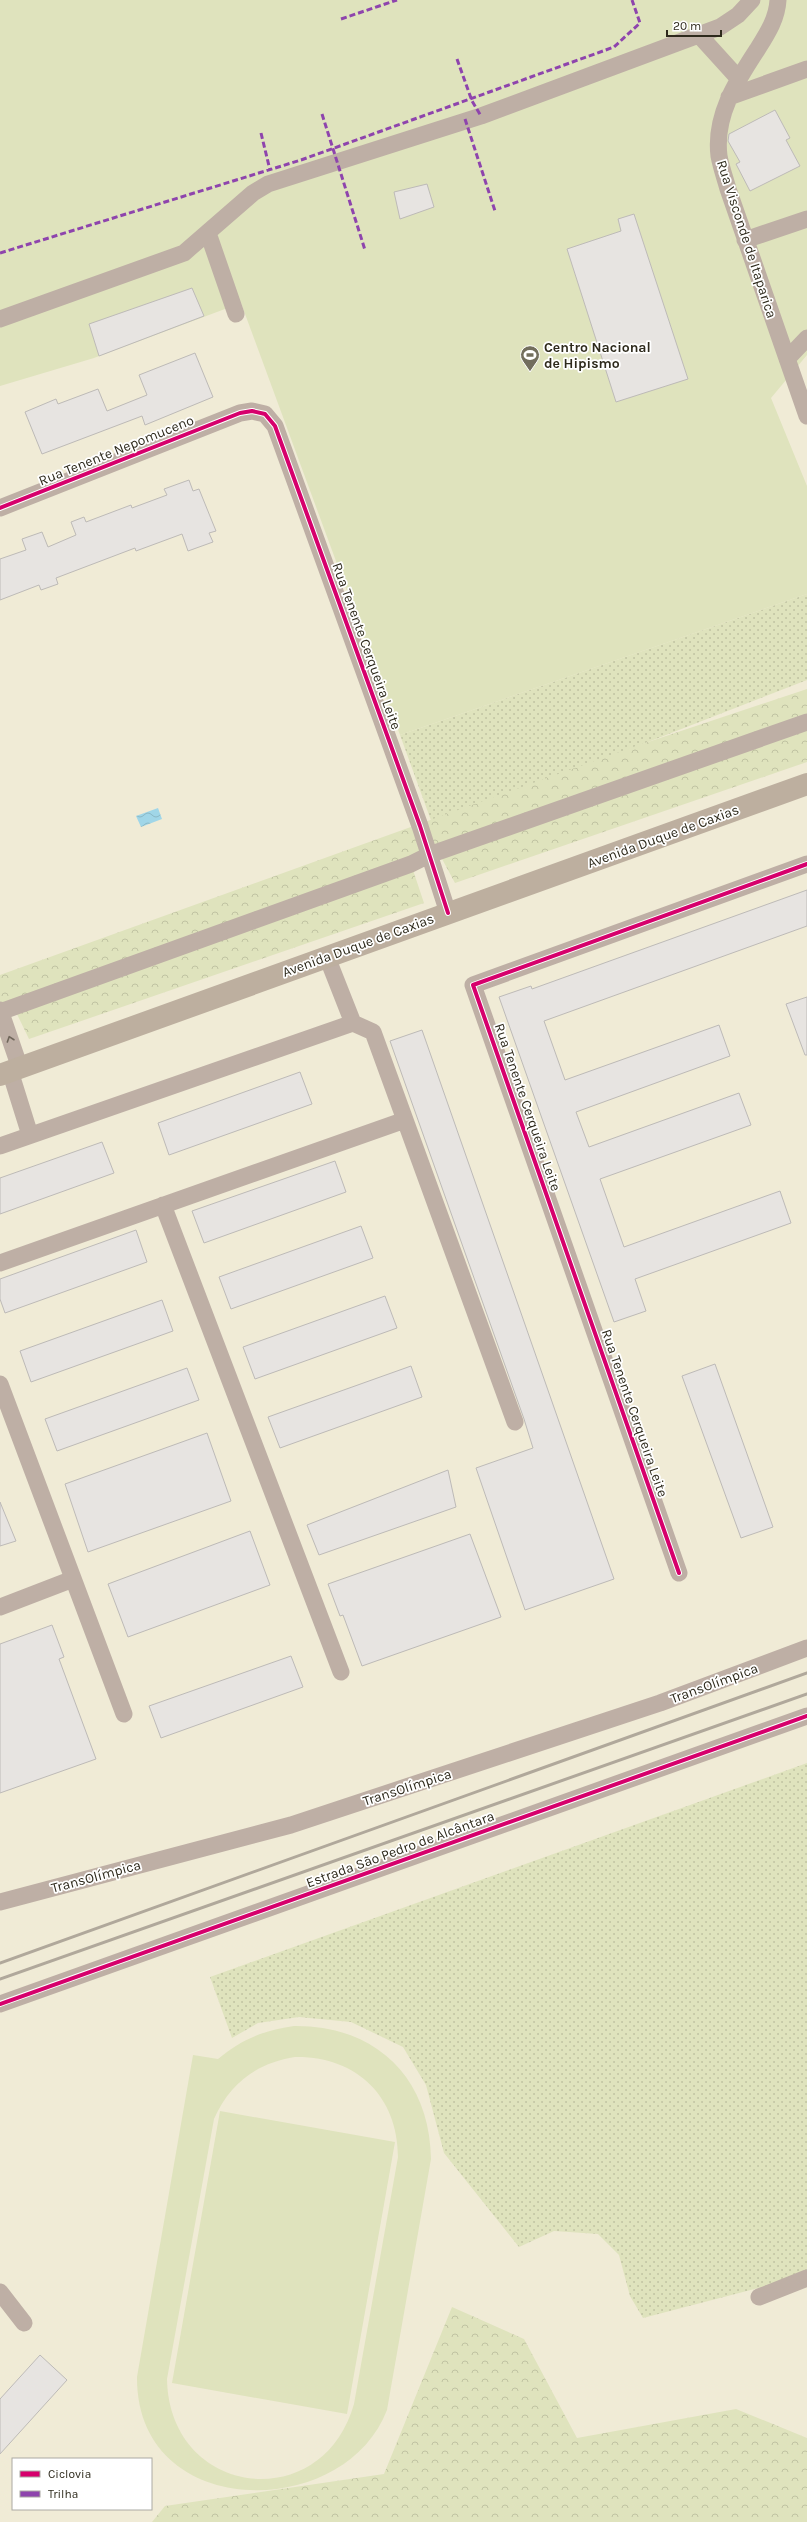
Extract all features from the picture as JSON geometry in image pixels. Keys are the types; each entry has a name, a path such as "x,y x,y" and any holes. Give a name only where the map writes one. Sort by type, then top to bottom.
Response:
{"main road":[{"name":"Avenida Duque de Caxias","path":"6,1072 807,784"}],"street":[{"path":"0,319 184,253 253,193 286,177 481,116 699,35 720,27 732,19 752,0"},
{"name":"Rua Visconde de Itaparica","path":"778,0 777,12 770,29 738,78 729,96 719,130 719,156 746,240 807,416"},
{"path":"699,35 738,78"},
{"path":"729,96 807,69"},
{"path":"746,240 807,219"},
{"path":"208,233 236,314"},
{"path":"788,359 807,338"},
{"name":"Rua Tenente Cerqueira Leite","path":"240,413 252,412 265,414 275,426 429,855 448,913"},
{"name":"Rua Tenente Nepomuceno","path":"0,508 240,413"},
{"path":"30,1135 6,1072 0,1011 411,864 429,855 807,722"},
{"name":"Rua Tenente Cerqueira Leite","path":"679,1572 473,985 807,864"},
{"path":"328,957 353,1023"},
{"path":"0,1146 353,1023 373,1032 516,1422"},
{"path":"0,1263 405,1120"},
{"path":"163,1205 341,1672"},
{"path":"0,1384 124,1714"},
{"path":"0,1607 73,1579"},
{"name":"TransOlímpica","path":"0,1902 291,1825 660,1702 807,1648"},
{"name":"Estrada São Pedro de Alcântara","path":"0,2004 807,1716"},
{"path":"758,2297 807,2278"},
{"path":"0,2292 24,2323"}],"green space":[{"name":"Centro Nacional de Hipismo","path":"0,0 807,0 807,355 771,398 807,486 807,594 400,735 241,303 94,358 0,386"},
{"path":"807,594 807,680 433,826 400,735"},
{"path":"807,689 807,762 455,883 441,857 411,864 424,903 29,1039 15,1010 0,1016 0,975 636,746"},
{"path":"807,1763 807,2273 777,2283 643,2318 630,2296 619,2255 598,2234 554,2231 519,2247 444,2153 426,2085 403,2047 351,2022 299,2017 258,2023 232,2038 210,1977"},
{"path":"294,2026 323,2028 349,2035 373,2046 392,2061 409,2081 421,2103 428,2130 431,2159 387,2410 364,2447 330,2472 289,2487 246,2490 204,2481 170,2459 146,2425 137,2377 193,2055 218,2059 226,2052 244,2041 263,2033","holes":["295,2057 317,2059 337,2064 354,2072 369,2084 381,2098 390,2116 396,2135 398,2157 354,2404 337,2440 312,2464 281,2477 249,2478 219,2469 193,2449 174,2419 167,2379 214,2119 228,2095 246,2077 257,2070 269,2064"]},
{"path":"220,2111 395,2142 347,2414 172,2383"},
{"path":"452,2307 524,2339 577,2438 736,2409 807,2438 807,2522 152,2522 165,2506 384,2474"}],"water":[{"path":"158,808 162,819 141,827 136,816"}],"building":[{"path":"775,110 790,138 786,140 800,166 750,191 736,164 740,162 728,141 729,134"},
{"path":"427,184 434,207 400,219 394,192"},
{"path":"634,214 688,379 616,402 567,249 621,231 618,219"},
{"path":"192,288 204,316 99,356 89,324"},
{"path":"195,353 213,397 145,425 142,416 42,454 25,412 56,399 58,404 98,389 107,411 147,395 139,375"},
{"path":"189,480 193,491 199,489 216,531 209,533 213,542 188,551 182,534 136,551 135,548 56,578 58,584 41,590 39,585 0,600 0,559 26,550 22,539 42,532 48,547 76,535 71,522 84,517 86,522 131,505 132,508 167,495 164,489"},
{"path":"807,890 807,926 544,1021 565,1080 719,1025 730,1056 576,1112 589,1147 739,1093 751,1125 600,1179 624,1247 780,1191 791,1223 635,1279 646,1311 614,1322 499,997 531,986 532,989"},
{"path":"807,997 807,1055 805,1055 786,1004"},
{"path":"422,1030 614,1579 525,1610 476,1468 533,1448 390,1041"},
{"path":"300,1072 312,1104 169,1155 158,1123"},
{"path":"102,1142 114,1173 0,1214 0,1178"},
{"path":"335,1161 346,1192 204,1243 192,1211"},
{"path":"361,1226 373,1258 231,1309 219,1277"},
{"path":"136,1230 147,1262 5,1313 0,1299 0,1279"},
{"path":"385,1296 397,1328 255,1379 243,1347"},
{"path":"162,1300 173,1331 31,1382 20,1351"},
{"path":"715,1364 773,1527 741,1538 682,1376"},
{"path":"411,1366 422,1397 280,1448 268,1417"},
{"path":"187,1368 199,1400 57,1451 45,1419"},
{"path":"207,1433 231,1501 88,1552 65,1484"},
{"path":"448,1470 456,1507 319,1555 307,1525"},
{"path":"0,1502 16,1541 0,1546"},
{"path":"250,1531 270,1585 128,1637 108,1584"},
{"path":"470,1534 501,1617 362,1666 343,1615 340,1616 328,1584"},
{"path":"52,1625 64,1657 59,1659 96,1759 0,1793 0,1644"},
{"path":"291,1656 303,1687 161,1738 149,1706"},
{"path":"40,2355 67,2380 0,2454 0,2399"}],"railway":[{"path":"0,1963 807,1673"},
{"path":"0,1979 807,1694"}],"marked path":[{"path":"341,19 397,0"},
{"path":"0,253 301,160 614,47 640,23 632,0"},
{"path":"457,59 472,101 481,116"},
{"path":"322,114 365,250"},
{"path":"465,119 495,211"},
{"path":"261,133 270,170"}],"cycle path":[{"path":"0,508 240,413 252,411 265,414 275,426 420,826 448,913"},
{"path":"679,1573 473,985 807,864"},
{"path":"0,2004 807,1716"}],"place":[{"name":"Centro Nacional de Hipismo","path":"530,372"}]}
